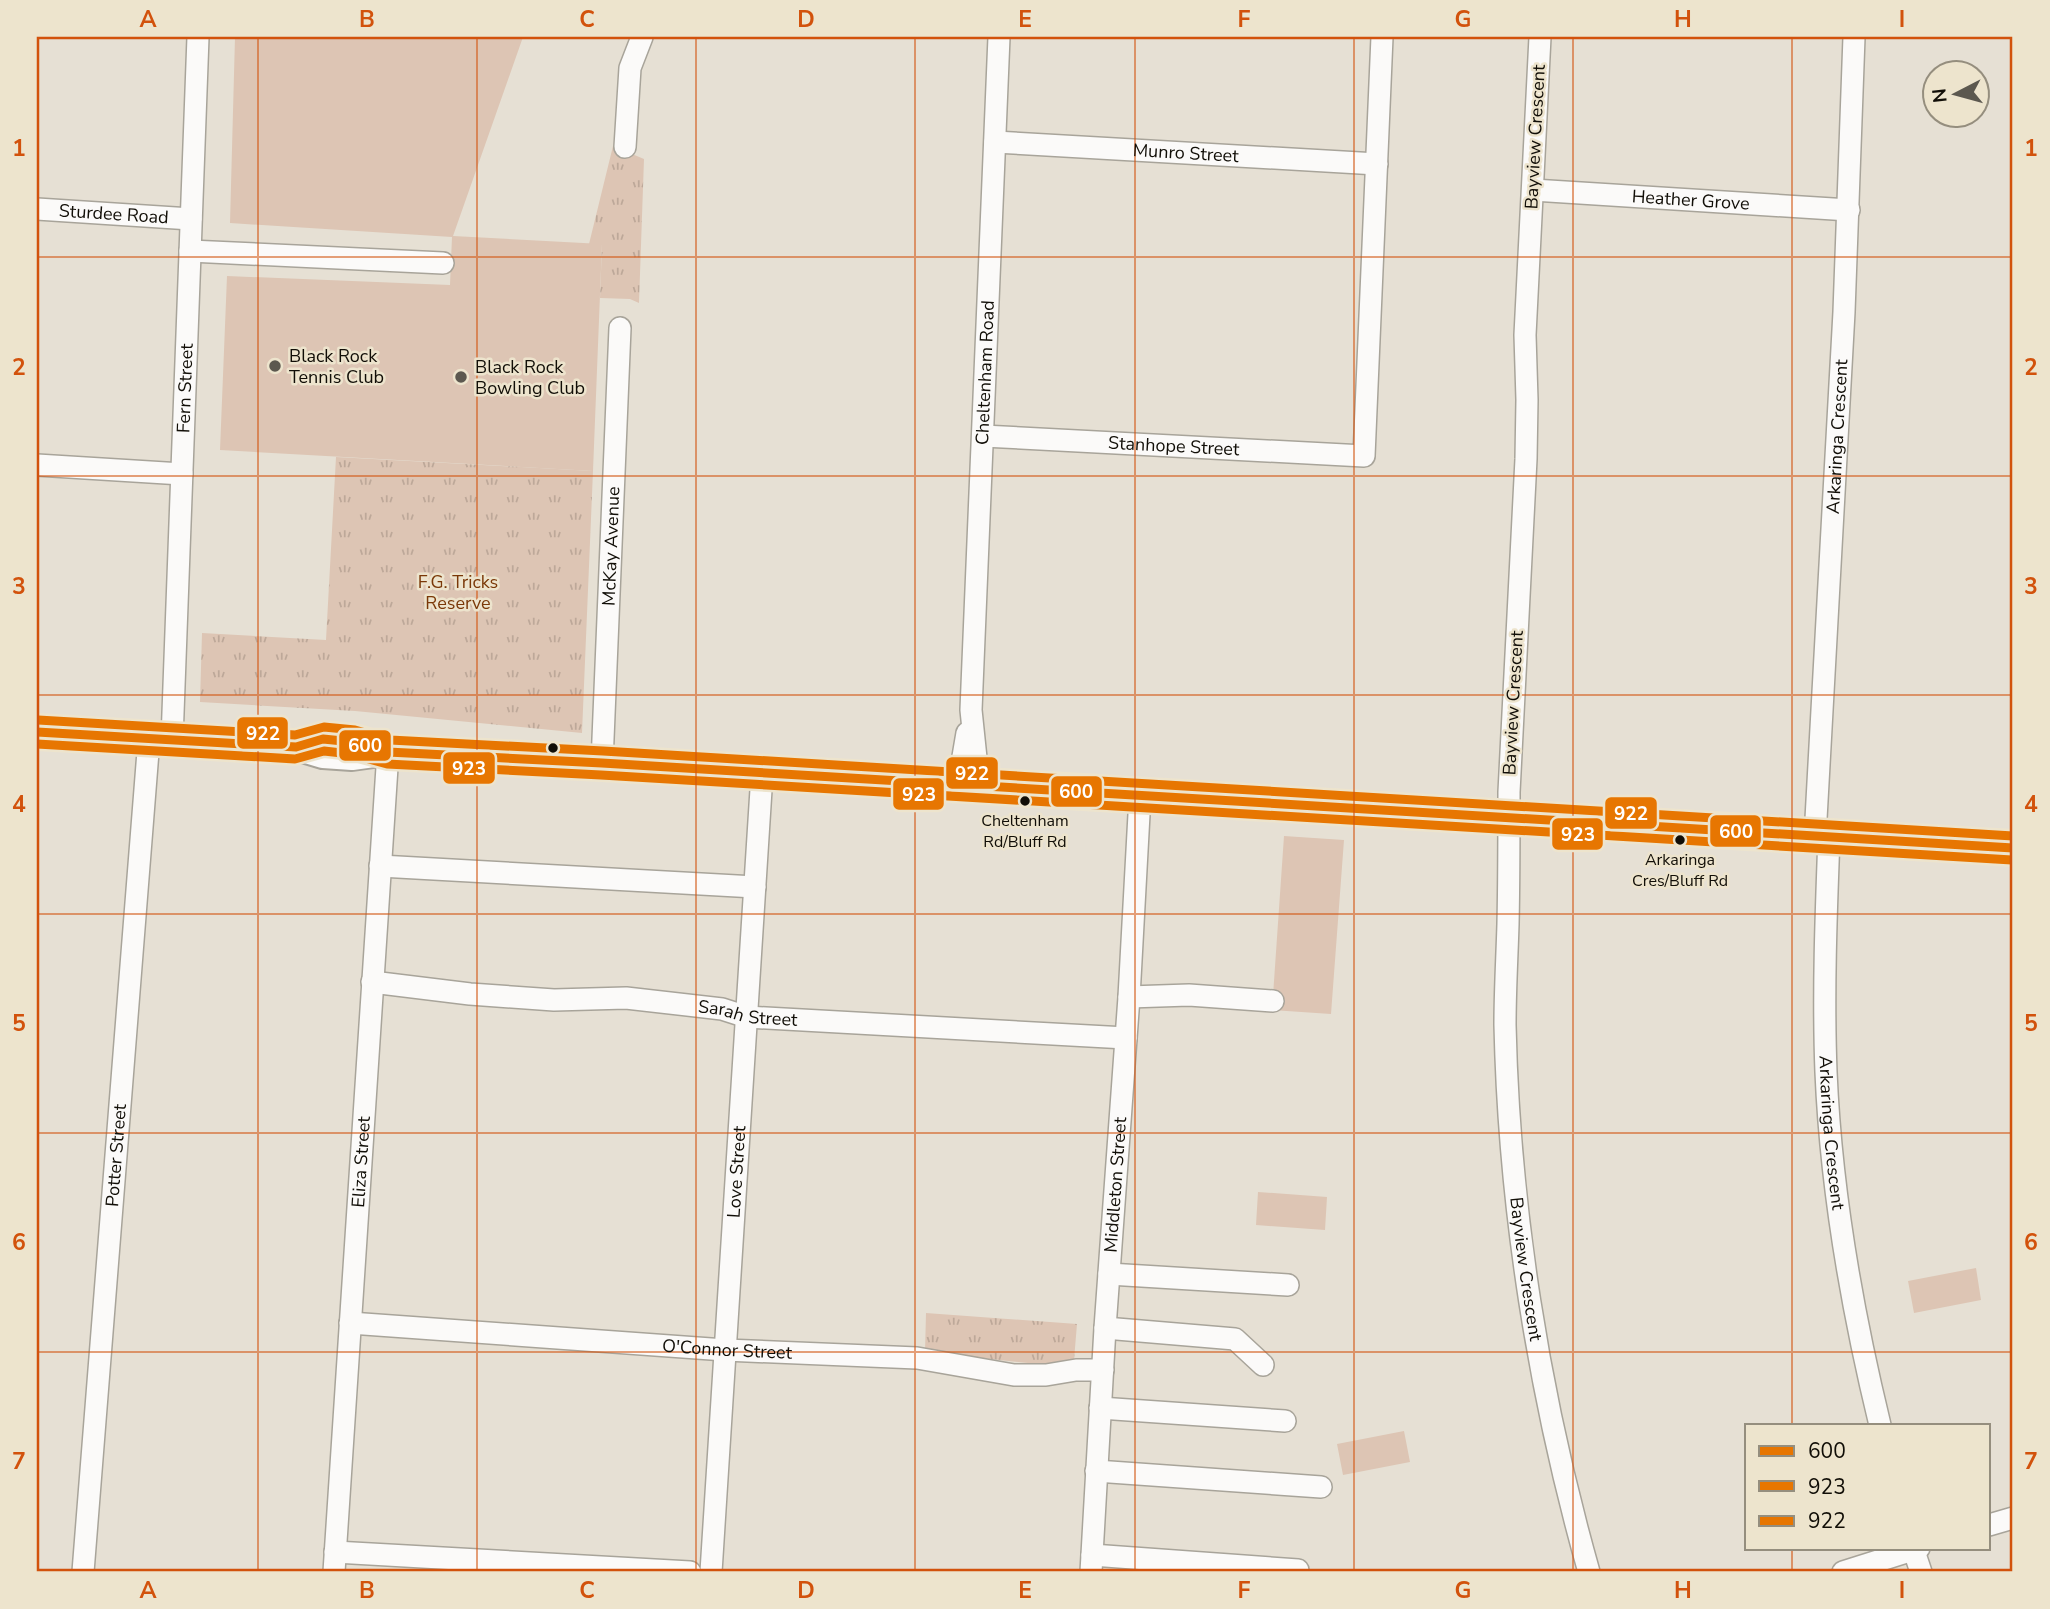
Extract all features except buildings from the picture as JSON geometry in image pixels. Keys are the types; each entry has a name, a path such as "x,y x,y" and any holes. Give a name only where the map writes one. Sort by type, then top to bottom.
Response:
{"main road":[{"path":"37,732 296,747 323,739 353,742 388,752 2013,848"}],"street":[{"name":"Fern Street","path":"161,740 182,474 198,37"},
{"path":"625,148 630,68 642,37"},
{"name":"Cheltenham Road","path":"968,786 999,37"},
{"path":"1377,164 1382,37"},
{"name":"Bayview Crescent","path":"1540,37 1525,335 1526,459 1509,818 1505,1023 1509,1113 1524,1259 1556,1446 1589,1572"},
{"name":"Arkaringa Crescent","path":"1854,37 1822,837 1826,1073 1835,1178 1848,1272 1880,1424"},
{"name":"Munro Street","path":"995,142 1377,164"},
{"name":"Stanhope Street","path":"983,436 1364,456 1377,164"},
{"name":"Heather Grove","path":"1532,190 1849,210"},
{"name":"Sturdee Road","path":"37,209 191,219"},
{"path":"190,251 443,263"},
{"name":"McKay Avenue","path":"601,763 620,328"},
{"path":"37,465 182,474"},
{"name":"Potter Street","path":"83,1572 161,740"},
{"name":"Eliza Street","path":"335,1562 388,752"},
{"name":"Love Street","path":"711,1572 762,774"},
{"name":"Middleton Street","path":"1091,1563 1140,796"},
{"path":"380,866 755,887"},
{"name":"Sarah Street","path":"372,982 554,1000 626,998 722,1009 747,1017 1126,1038"},
{"path":"1129,997 1189,995 1273,1000"},
{"path":"1109,1273 1288,1285"},
{"name":"O'Connor Street","path":"350,1323 725,1350 917,1358 1014,1375 1103,1370"},
{"path":"1105,1328 1235,1339 1263,1365"},
{"path":"1100,1408 1285,1421"},
{"path":"1096,1471 1321,1487"},
{"path":"1990,1525 2013,1518"},
{"path":"1843,1572 1909,1550"},
{"path":"1916,1550 1921,1572"},
{"path":"335,1562 691,1572"},
{"path":"1091,1563 1298,1570"}],"green space":[{"path":"235,37 523,37 453,236 602,244 593,471 220,450 227,276 450,285 452,237 230,223"},
{"path":"613,146 644,159 639,303 630,299 600,298 602,245 589,244"},
{"name":"F.G. Tricks Reserve","path":"336,457 593,471 582,733 355,711 200,702 202,633 326,640"},
{"path":"1284,836 1344,840 1331,1014 1272,1010"},
{"path":"1258,1192 1327,1197 1325,1230 1256,1225"},
{"path":"1976,1268 1981,1300 1914,1313 1908,1281"},
{"path":"926,1313 1077,1324 1074,1360 1056,1366 925,1352"},
{"path":"1404,1431 1410,1462 1343,1475 1337,1444"}],"transit line":[{"name":"922","path":"38,720 295,735 324,727 355,730 390,740 2013,836"},
{"name":"600","path":"37,732 296,747 323,739 353,742 388,752 2013,848"},
{"name":"923","path":"37,744 295,759 324,751 351,754 387,764 2012,860"}],"place":[{"name":"Black Rock Tennis Club","path":"275,366"},
{"name":"Black Rock Bowling Club","path":"461,377"},
{"name":"Cheltenham Rd/Bluff Rd","path":"1025,801"},
{"name":"Arkaringa Cres/Bluff Rd","path":"1680,840"}]}
